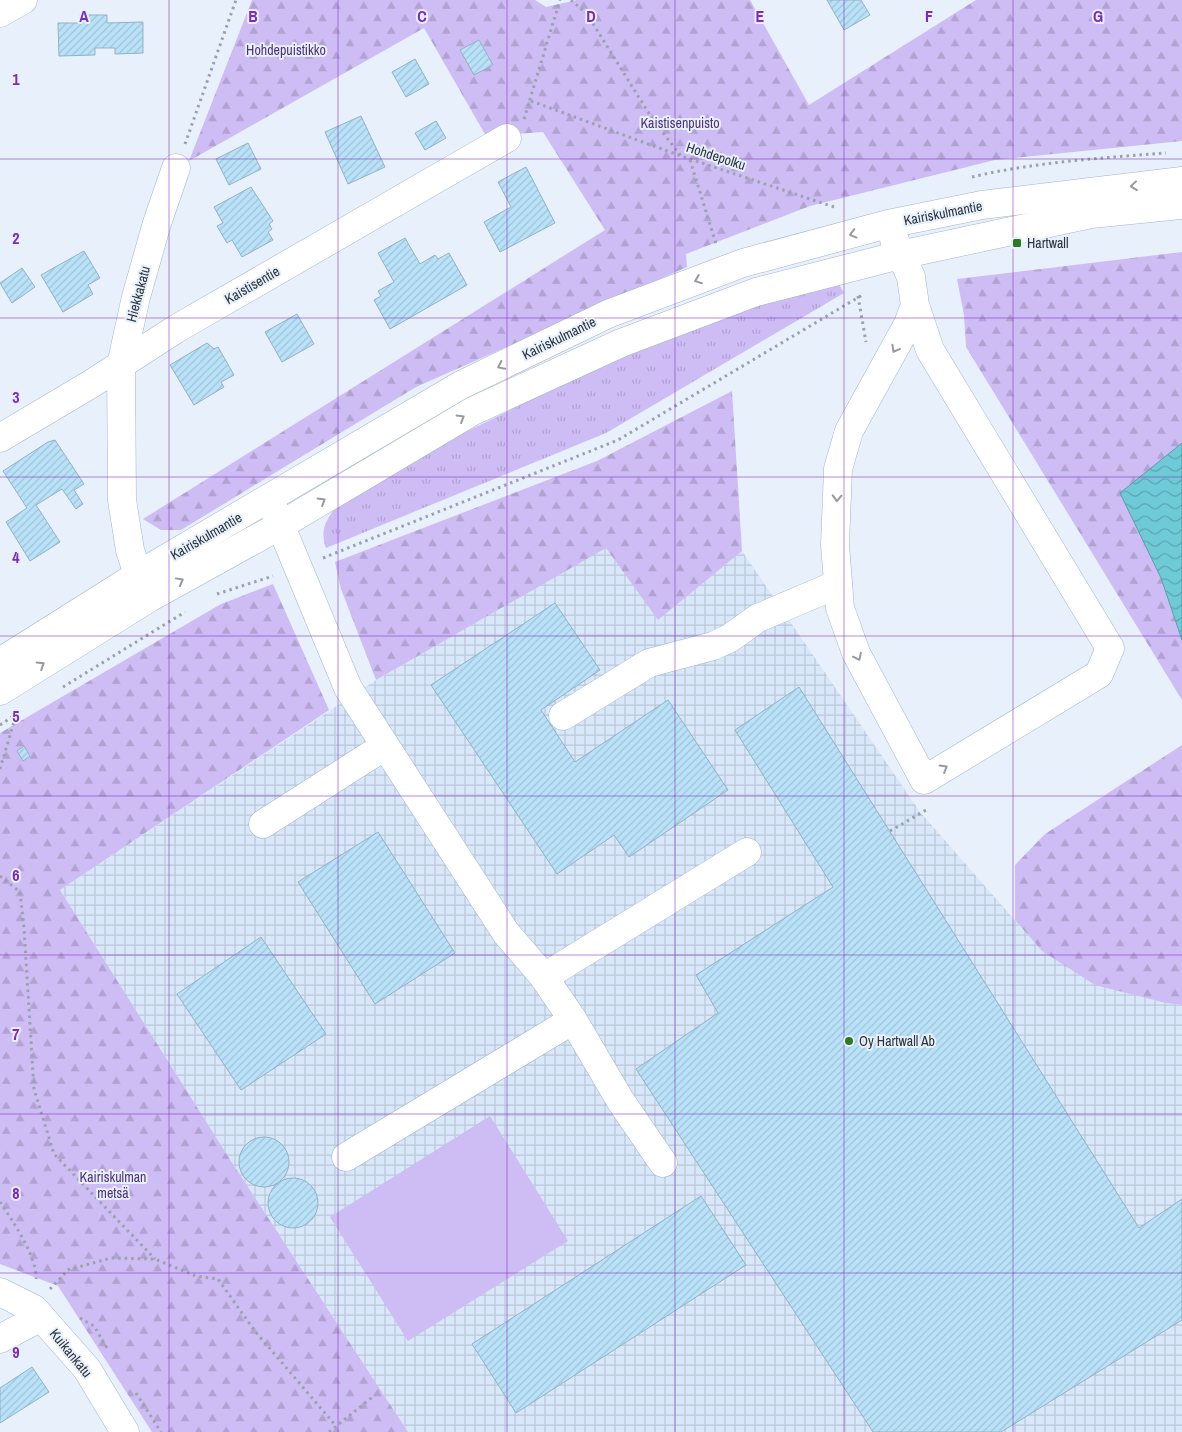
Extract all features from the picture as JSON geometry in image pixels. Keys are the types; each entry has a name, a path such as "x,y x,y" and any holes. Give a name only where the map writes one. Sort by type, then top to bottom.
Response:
{"street":[{"path":"0,13 23,0"},
{"name":"Kaistisentie","path":"0,438 121,365 176,328 507,138"},
{"name":"Hiekkakatu","path":"143,587 130,550 122,500 121,365 136,297 157,223 176,168"},
{"name":"Kairiskulmantie","path":"0,691 143,587 270,499 461,385 608,314 743,263 888,224 982,205 1182,181"},
{"name":"Kairiskulmantie","path":"0,662 143,587 281,524 473,411 621,343 756,292 900,255 1091,214 1182,204"},
{"path":"888,224 911,277 915,305 930,350 1110,648 1100,674 924,780 856,653 840,608 835,545 838,469 849,432 908,324 915,305"},
{"path":"270,499 348,688 506,933 544,977 747,852"},
{"path":"563,716 649,663 713,646 730,638 758,618 838,584"},
{"path":"263,824 385,746"},
{"path":"541,973 573,1020 620,1100 663,1163"},
{"path":"346,1157 573,1020"},
{"name":"Kuikankatu","path":"0,1292 40,1307 87,1369 124,1432"},
{"path":"0,1339 40,1307"}],"path":[{"path":"176,168 236,0"},
{"name":"Hohdepolku","path":"560,0 531,101 681,156 838,209 846,236"},
{"path":"571,0 587,14 653,120 681,156"},
{"path":"690,159 717,248"},
{"path":"852,268 874,387"},
{"path":"211,596 299,568 618,440 858,297 867,294"},
{"path":"58,690 187,611"},
{"path":"0,724 25,710"},
{"path":"0,769 16,715"},
{"path":"890,831 926,810"},
{"path":"0,876 20,892 34,1089 54,1154 155,1259"},
{"path":"0,1202 14,1224 37,1270 40,1307"},
{"path":"40,1307 68,1270 111,1258 155,1259 196,1276 218,1280 254,1330 336,1426"},
{"path":"329,1432 375,1395"}],"shaded area":[{"path":"606,547 658,619 742,551 920,812 1042,951 1166,1003 1182,1005 1182,1432 408,1432 231,1161 60,890 376,680"}],"green space":[{"name":"Kaistisenpuisto","path":"252,0 535,0 546,7 577,0 750,0 809,105 976,0 1182,0 1182,141 995,160 810,206 686,254 687,267 416,387 181,530 161,530 143,519 605,230 543,132 486,136 424,28 189,161"},
{"path":"1182,252 1182,443 1162,461 1161,578 1182,640 1182,700 966,347 964,315 957,279"},
{"path":"837,281 844,293 606,433 326,548 323,537 324,527 335,508 439,445 646,344 818,284"},
{"path":"732,391 742,551 658,620 606,548 376,680 341,589 335,562 597,461"},
{"name":"Kairiskulman metsä","path":"273,584 329,710 60,890 231,1161 408,1432 152,1432 58,1286 0,1264 0,733 221,604"},
{"path":"1182,745 1182,1005 1166,1003 1095,985 1042,951 1015,920 1015,865 1045,834"},
{"path":"490,1116 568,1241 408,1341 330,1217"}],"water":[{"path":"1182,443 1182,640 1161,578 1120,493"}],"building":[{"path":"827,0 861,0 870,15 844,30"},
{"path":"80,15 107,15 107,23 143,22 143,53 115,54 115,48 95,48 95,55 59,56 58,23 80,23"},
{"path":"479,40 493,65 474,75 460,50"},
{"path":"415,59 429,84 406,97 392,72"},
{"path":"361,116 385,167 348,184 325,132"},
{"path":"436,121 446,138 425,150 415,133"},
{"path":"248,143 261,169 229,185 216,159"},
{"path":"526,167 555,223 500,252 484,222 511,207 498,182"},
{"path":"251,187 273,221 269,224 272,229 268,232 273,240 242,257 232,240 227,243 217,226 223,223 214,207"},
{"path":"405,238 420,264 435,255 438,259 449,253 467,285 390,329 374,300 381,296 378,291 394,282 378,253"},
{"path":"84,251 100,278 88,285 93,294 63,312 41,275"},
{"path":"22,268 35,287 12,303 0,283"},
{"path":"297,314 314,344 282,362 265,332"},
{"path":"207,343 214,349 218,347 234,375 221,382 224,387 194,405 170,365"},
{"path":"55,440 84,484 74,490 83,504 76,509 62,489 36,505 60,542 30,561 6,522 27,508 3,471 48,442"},
{"path":"555,603 600,670 541,710 575,762 668,700 728,790 629,857 614,835 557,874 431,685"},
{"name":"Oy Hartwall Ab","path":"799,687 1139,1228 1182,1199 1182,1320 1001,1432 873,1432 636,1069 718,1013 696,975 833,887 735,730"},
{"path":"24,746 30,756 23,761 17,751"},
{"path":"378,832 455,953 375,1004 298,882"},
{"path":"261,937 326,1034 241,1090 177,994"},
{"path":"264,1137 278,1141 285,1148 289,1162 285,1176 278,1183 264,1187 250,1183 243,1176 239,1162 243,1148 250,1141"},
{"path":"293,1178 307,1182 314,1189 318,1203 314,1217 307,1224 293,1228 279,1224 272,1217 268,1203 272,1189 279,1182"},
{"path":"701,1196 746,1265 516,1413 472,1344"},
{"path":"32,1367 49,1392 0,1423 0,1388"}],"place":[{"name":"Hartwall","path":"1017,243"},
{"name":"Oy Hartwall Ab","path":"849,1041"}],"park label":[{"name":"Hohdepuistikko","path":"286,50"}]}
